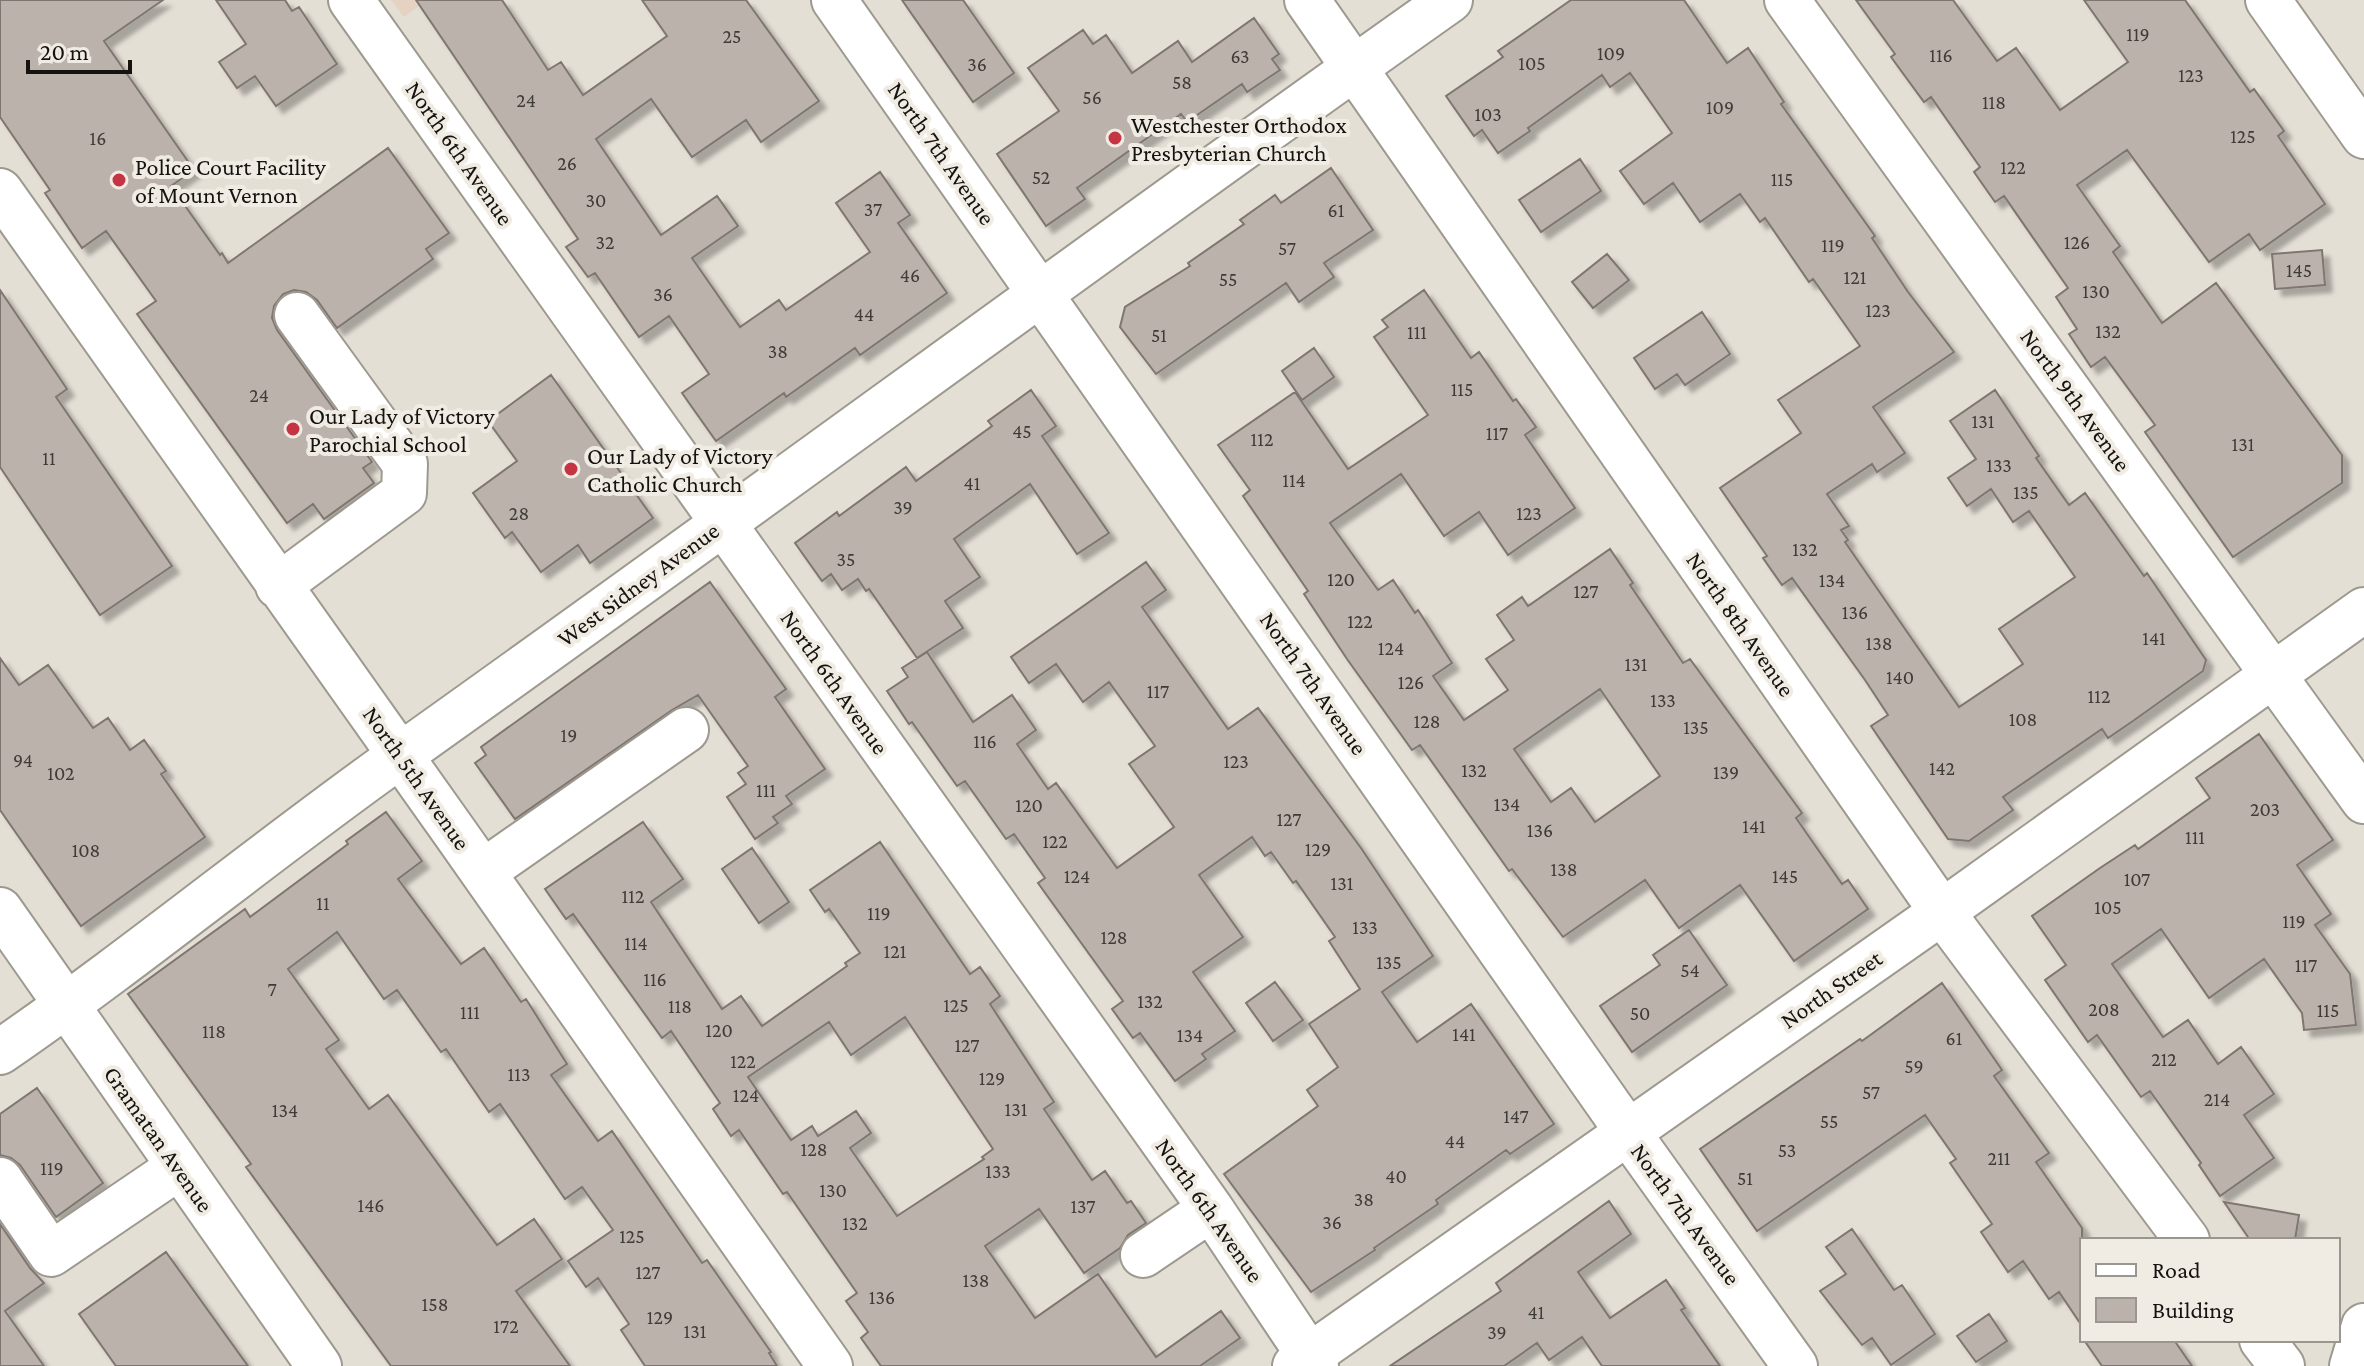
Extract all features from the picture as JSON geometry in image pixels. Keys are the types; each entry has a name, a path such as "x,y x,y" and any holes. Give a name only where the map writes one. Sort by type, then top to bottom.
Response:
{"street":[{"name":"North 6th Avenue","path":"351,0 1211,1209 1307,1363"},
{"name":"North 7th Avenue","path":"834,0 1795,1366"},
{"name":"North 8th Avenue","path":"1307,0 1942,912 2186,1238"},
{"name":"West Sidney Avenue","path":"0,1052 66,1007 401,755 1450,0"},
{"name":"North 9th Avenue","path":"1787,0 2364,801"},
{"path":"2268,0 2364,136"},
{"name":"North 5th Avenue","path":"0,191 830,1366"},
{"path":"278,586 404,493 405,464 297,315"},
{"name":"North Street","path":"1307,1363 1627,1131 1942,912 2364,610"},
{"path":"483,872 686,730"},
{"name":"Gramatan Avenue","path":"0,910 319,1366"},
{"path":"0,1180 51,1254 179,1167"},
{"path":"1143,1255 1211,1209"},
{"path":"2264,1342 2282,1366"}],"shaded area":[{"path":"391,0 427,0 404,17"}],"building":[{"path":"0,0 163,0 104,41 194,170 171,186 228,263 388,148 449,233 426,249 433,259 337,328 317,300 306,292 294,290 283,294 274,306 272,318 277,330 372,462 363,468 374,483 324,519 313,504 287,523 137,314 156,301 106,231 82,248 45,193 50,190 0,117"},
{"path":"216,0 285,0 292,11 299,7 337,64 276,106 255,76 237,88 219,62 246,44"},
{"path":"416,0 502,0 548,70 561,62 583,95 667,36 642,0 746,0 819,101 761,142 746,120 692,157 651,99 596,139 661,235 717,196 738,226 692,258 740,327 779,300 786,310 870,252 836,203 880,172 910,215 898,223 947,293 860,355 855,348 716,441 682,393 709,374 669,316 639,337 595,273 588,277 566,247 578,239"},
{"path":"902,0 963,0 1014,73 973,102"},
{"path":"1571,0 1684,0 1727,63 1748,48 1784,102 1781,104 1875,236 1872,238 1908,292 1954,352 1873,407 1905,453 1877,472 1872,464 1827,494 1849,526 1841,530 1848,540 1845,542 1959,707 2023,664 1999,629 2075,577 2029,511 2013,522 1991,489 1967,506 1948,478 1976,459 1950,421 1995,390 2069,505 2085,493 2144,576 2147,573 2206,660 2203,671 2108,738 2102,729 2003,797 2013,810 1969,841 1948,839 1871,726 1888,715 1792,578 1782,585 1763,558 1767,556 1720,488 1801,433 1778,400 1860,346 1813,279 1809,282 1765,218 1760,222 1740,194 1700,222 1673,183 1644,204 1620,171 1672,133 1630,73 1610,87 1602,75 1498,153 1482,130 1474,136 1446,96 1503,57 1498,51"},
{"path":"1856,0 1953,0 1997,61 2016,48 2060,110 2128,62 2084,0 2185,0 2250,92 2254,89 2284,131 2278,136 2325,204 2260,250 2249,234 2209,262 2127,150 2077,185 2120,246 2113,252 2162,323 2216,283 2342,455 2342,483 2233,557 2145,432 2155,425 2105,357 2091,367 2069,334 2077,329 2056,297 2068,288 2004,196 1995,202 1974,172 1980,167 1931,97 1924,102 1891,57 1895,54"},
{"path":"1254,18 1279,54 1272,59 1280,70 1247,92 1242,84 1187,122 1181,114 1077,188 1085,199 1046,226 997,154 1059,111 1028,68 1083,30 1093,44 1106,35 1132,73 1178,41 1192,62"},
{"path":"1580,159 1601,191 1541,232 1519,200"},
{"path":"1331,168 1373,230 1324,263 1334,277 1299,302 1286,283 1156,374 1120,327 1125,307 1190,266 1188,263 1244,224 1240,220 1275,195 1281,203"},
{"path":"2322,250 2325,285 2275,289 2272,254"},
{"path":"1607,254 1629,280 1593,308 1572,282"},
{"path":"0,290 67,389 56,397 172,566 100,615 0,467"},
{"path":"1424,290 1471,358 1479,352 1513,401 1516,399 1536,427 1525,435 1575,508 1508,555 1479,512 1444,536 1401,474 1330,523 1378,590 1393,580 1415,613 1418,610 1452,663 1433,676 1464,720 1508,690 1486,659 1514,640 1497,615 1522,597 1528,606 1610,549 1633,583 1630,585 1683,663 1690,659 1802,813 1796,818 1842,884 1848,880 1868,909 1794,961 1740,885 1679,928 1645,880 1563,937 1512,869 1509,871 1420,745 1412,750 1347,659 1304,594 1308,591 1243,496 1250,490 1218,445 1295,392 1348,469 1428,415 1374,337 1388,327 1382,320","holes":["1600,689 1660,776 1595,822 1571,788 1551,802 1514,749"]},
{"path":"1702,312 1730,354 1685,385 1677,374 1655,389 1634,358"},
{"path":"1314,348 1334,377 1302,400 1282,371"},
{"name":"Our Lady of Victory Catholic Church","path":"551,375 653,518 590,563 578,545 541,572 512,532 505,538 473,493 517,461 488,421"},
{"path":"1031,390 1056,426 1042,436 1109,533 1077,554 1030,484 954,539 980,577 945,601 963,628 917,658 869,589 866,591 858,579 842,590 831,574 822,581 795,543 837,512 839,516 906,467 916,481 992,426 988,421"},
{"path":"1146,562 1166,590 1142,607 1228,729 1258,708 1361,848 1433,956 1382,992 1417,1042 1471,1004 1554,1124 1510,1154 1506,1150 1436,1200 1438,1204 1375,1250 1311,1292 1224,1174 1318,1106 1307,1090 1338,1067 1309,1024 1360,989 1329,941 1335,937 1296,881 1293,883 1271,852 1265,856 1252,837 1199,875 1243,937 1193,972 1235,1031 1202,1054 1206,1059 1175,1081 1140,1033 1133,1038 1112,1009 1123,1001 1038,883 1045,878 1014,834 1006,839 965,781 957,786 887,691 908,677 902,668 927,652 973,722 1012,695 1036,730 1017,744 1048,789 1056,783 1117,868 1174,827 1129,764 1155,746 1109,682 1083,702 1056,664 1029,683 1011,657"},
{"path":"710,582 786,689 775,697 825,769 786,796 792,804 773,817 778,823 755,839 727,797 746,784 738,773 748,766 698,695 515,819 475,763 486,755 481,747"},
{"path":"0,658 19,685 48,665 93,728 108,718 130,750 144,740 166,771 161,774 205,837 81,926 0,810"},
{"path":"2259,734 2333,840 2297,865 2331,914 2315,925 2350,974 2356,1025 2304,1030 2302,1013 2264,959 2209,998 2161,929 2112,964 2163,1037 2188,1020 2218,1064 2241,1047 2274,1094 2244,1115 2274,1158 2220,1196 2199,1165 2201,1163 2150,1091 2141,1097 2097,1035 2088,1042 2045,980 2066,965 2032,916 2135,845 2138,849 2210,798 2196,778"},
{"path":"386,812 422,861 398,879 461,964 484,948 521,1002 526,999 567,1064 551,1075 598,1141 612,1131 702,1263 707,1260 771,1352 777,1366 645,1366 621,1330 629,1324 598,1278 586,1287 568,1261 613,1230 582,1187 565,1199 500,1104 489,1112 446,1049 441,1052 397,990 384,999 337,932 288,969 339,1040 326,1049 369,1109 388,1095 497,1245 534,1219 562,1259 516,1291 570,1366 391,1366 246,1167 251,1164 128,994 245,909 250,917"},
{"path":"643,822 683,879 651,902 722,1009 741,996 762,1026 847,966 845,963 860,953 829,909 825,912 810,890 880,842 970,974 980,967 1000,996 990,1004 1054,1102 1044,1109 1092,1180 1105,1171 1127,1203 1131,1201 1146,1223 1128,1235 1120,1248 1084,1273 1039,1209 985,1246 1035,1318 1098,1274 1156,1357 1221,1311 1240,1338 1200,1366 881,1366 861,1338 868,1332 846,1301 857,1293 787,1192 783,1194 739,1130 731,1136 713,1109 720,1103 671,1031 662,1038 573,914 566,919 545,889","holes":["905,1017 993,1149 982,1157 984,1159 897,1216 850,1148 871,1133 856,1111 818,1136 812,1126 791,1140 748,1077 829,1022 851,1055"]},
{"path":"752,848 789,902 759,923 722,869"},
{"path":"1689,930 1727,985 1632,1052 1600,1006 1660,965 1653,955"},
{"path":"1275,982 1303,1020 1273,1041 1246,1003"},
{"path":"1942,983 2002,1070 1994,1076 2049,1153 2036,1162 2082,1228 2080,1323 2059,1292 2049,1299 2023,1261 2008,1272 1981,1232 1992,1224 1950,1163 1956,1159 1925,1115 1757,1231 1700,1149 1860,1039 1862,1041"},
{"path":"37,1088 103,1183 56,1217 20,1165 0,1155 0,1114"},
{"path":"1609,1201 1631,1234 1578,1272 1610,1318 1666,1280 1685,1308 1681,1310 1720,1366 1602,1366 1582,1337 1549,1360 1537,1343 1504,1366 1390,1366 1501,1291 1496,1283"},
{"path":"2224,1202 2299,1215 2295,1238 2249,1238"},
{"path":"0,1224 44,1283 5,1311 44,1366 0,1366"},
{"path":"1852,1229 1894,1290 1902,1285 1935,1334 1891,1365 1872,1338 1862,1345 1820,1291 1846,1274 1826,1247"},
{"path":"166,1252 248,1366 116,1366 79,1314"},
{"path":"1989,1314 2007,1341 1976,1362 1957,1336"},
{"path":"2085,1342 2175,1342 2192,1366 2102,1366"}],"place":[{"name":"Westchester Orthodox Presbyterian Church","path":"1115,138"},
{"name":"Police Court Facility of Mount Vernon","path":"119,180"},
{"name":"Our Lady of Victory Parochial School","path":"293,429"},
{"name":"Our Lady of Victory Catholic Church","path":"571,469"}]}
